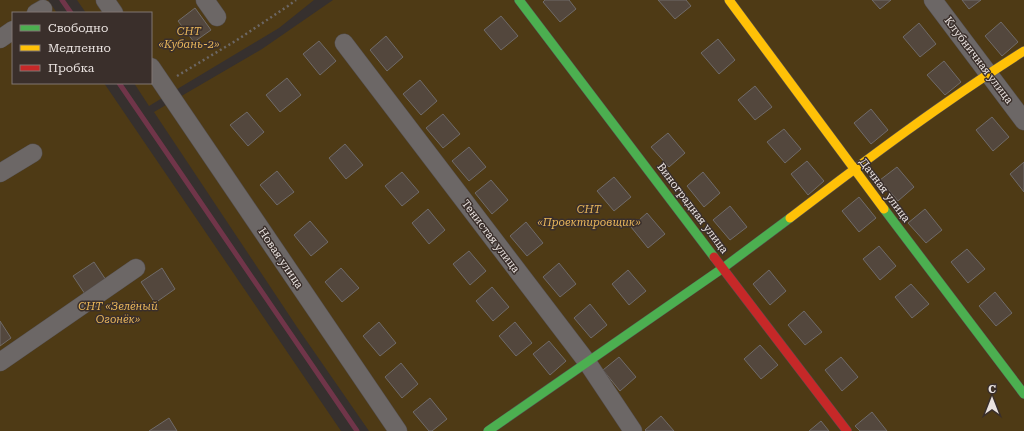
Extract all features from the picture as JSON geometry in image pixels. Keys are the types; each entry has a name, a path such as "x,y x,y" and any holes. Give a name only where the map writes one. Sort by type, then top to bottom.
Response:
{"street":[{"path":"105,0 113,12"},
{"path":"205,0 217,16"},
{"name":"Виноградная улица","path":"519,0 847,431"},
{"name":"Дачная улица","path":"729,0 854,169 1024,394"},
{"name":"Клубничная улица","path":"933,0 1024,121"},
{"path":"0,39 12,31"},
{"name":"Тенистая улица","path":"344,43 587,362 633,431"},
{"path":"488,431 723,268 854,169 989,73 1024,51"},
{"name":"Новая улица","path":"152,68 398,431"},
{"path":"0,173 33,153"},
{"path":"0,362 136,268"}],"path":[{"path":"182,73 237,40 296,0"}],"green space":[{"name":"СНТ «Зелёный Огонёк»","path":"0,0 48,0 56,12 12,12 12,84 105,84 341,431 0,431"},
{"name":"СНТ «Кубань-2»","path":"77,0 314,0 279,28 149,106 135,84 152,84 152,12 85,12"},
{"name":"СНТ «Проектировщик»","path":"333,0 1024,0 1024,431 369,431 297,327 154,112 262,49"}],"building":[{"path":"545,0 569,0 576,9 560,22 543,2"},
{"path":"658,0 686,0 691,6 675,19"},
{"path":"872,0 891,0 880,9"},
{"path":"962,0 981,0 969,9"},
{"path":"195,8 211,30 194,42 178,21"},
{"path":"501,16 518,36 501,50 484,30"},
{"path":"1001,22 1018,42 1002,56 985,36"},
{"path":"919,23 936,44 920,57 903,37"},
{"path":"386,36 403,57 387,71 370,50"},
{"path":"718,39 735,60 719,74 701,53"},
{"path":"319,41 336,61 320,75 303,54"},
{"path":"944,61 961,82 945,95 927,75"},
{"path":"287,78 301,95 280,112 266,95"},
{"path":"420,80 437,101 421,115 403,94"},
{"path":"755,86 772,107 755,120 738,100"},
{"path":"871,109 888,130 871,144 854,123"},
{"path":"247,112 264,132 248,146 230,125"},
{"path":"443,114 460,134 443,148 426,128"},
{"path":"992,117 1009,137 993,151 976,130"},
{"path":"784,129 801,149 785,163 767,142"},
{"path":"668,133 685,153 669,167 651,147"},
{"path":"345,144 363,165 346,179 329,158"},
{"path":"469,147 486,167 469,181 452,161"},
{"path":"807,161 824,181 808,195 791,174"},
{"path":"1024,162 1024,192 1010,174"},
{"path":"897,167 914,187 898,201 880,180"},
{"path":"277,171 294,192 277,205 260,185"},
{"path":"402,172 419,192 402,206 385,186"},
{"path":"703,172 720,193 704,207 687,186"},
{"path":"614,177 631,197 614,211 597,191"},
{"path":"491,180 508,200 492,214 475,193"},
{"path":"859,197 876,218 859,232 842,211"},
{"path":"730,206 747,227 730,240 713,220"},
{"path":"428,209 445,230 429,244 412,223"},
{"path":"925,209 942,230 926,243 908,223"},
{"path":"647,213 665,234 648,248 631,227"},
{"path":"310,221 328,242 311,256 294,235"},
{"path":"526,222 543,243 527,256 510,236"},
{"path":"879,246 896,266 880,280 863,259"},
{"path":"967,249 985,269 968,283 951,262"},
{"path":"469,251 486,271 470,285 453,264"},
{"path":"94,262 108,283 87,297 73,276"},
{"path":"559,263 576,284 560,297 543,277"},
{"path":"162,268 175,289 155,303 141,282"},
{"path":"341,268 359,288 342,302 325,282"},
{"path":"628,270 646,291 629,305 612,284"},
{"path":"769,270 786,291 770,305 753,284"},
{"path":"911,284 929,304 912,318 895,297"},
{"path":"492,287 509,307 493,321 476,301"},
{"path":"995,292 1012,313 996,326 979,306"},
{"path":"590,304 607,325 591,338 574,318"},
{"path":"804,311 822,332 805,345 788,325"},
{"path":"0,321 11,338 0,346"},
{"path":"379,322 396,343 380,356 363,336"},
{"path":"515,322 532,343 516,356 499,336"},
{"path":"549,341 566,361 550,375 533,354"},
{"path":"760,345 778,365 761,379 744,359"},
{"path":"619,357 636,377 620,391 603,370"},
{"path":"841,357 858,377 842,391 825,370"},
{"path":"401,363 418,384 402,398 385,377"},
{"path":"430,398 447,419 432,431 429,431 413,412"},
{"path":"872,412 887,431 860,431 855,426"},
{"path":"661,416 674,431 645,430"},
{"path":"169,418 177,431 149,431"},
{"path":"821,421 829,431 809,431"}],"waterway":[{"path":"62,0 70,12"},
{"path":"120,84 357,431"}],"traffic: fast":[{"path":"519,0 714,257"},
{"path":"884,209 1024,394"},
{"path":"488,431 723,268 790,218"}],"traffic: slow":[{"path":"729,0 884,209"},
{"path":"790,218 934,111 1024,51"}],"traffic: jam":[{"path":"714,257 847,431"}]}
